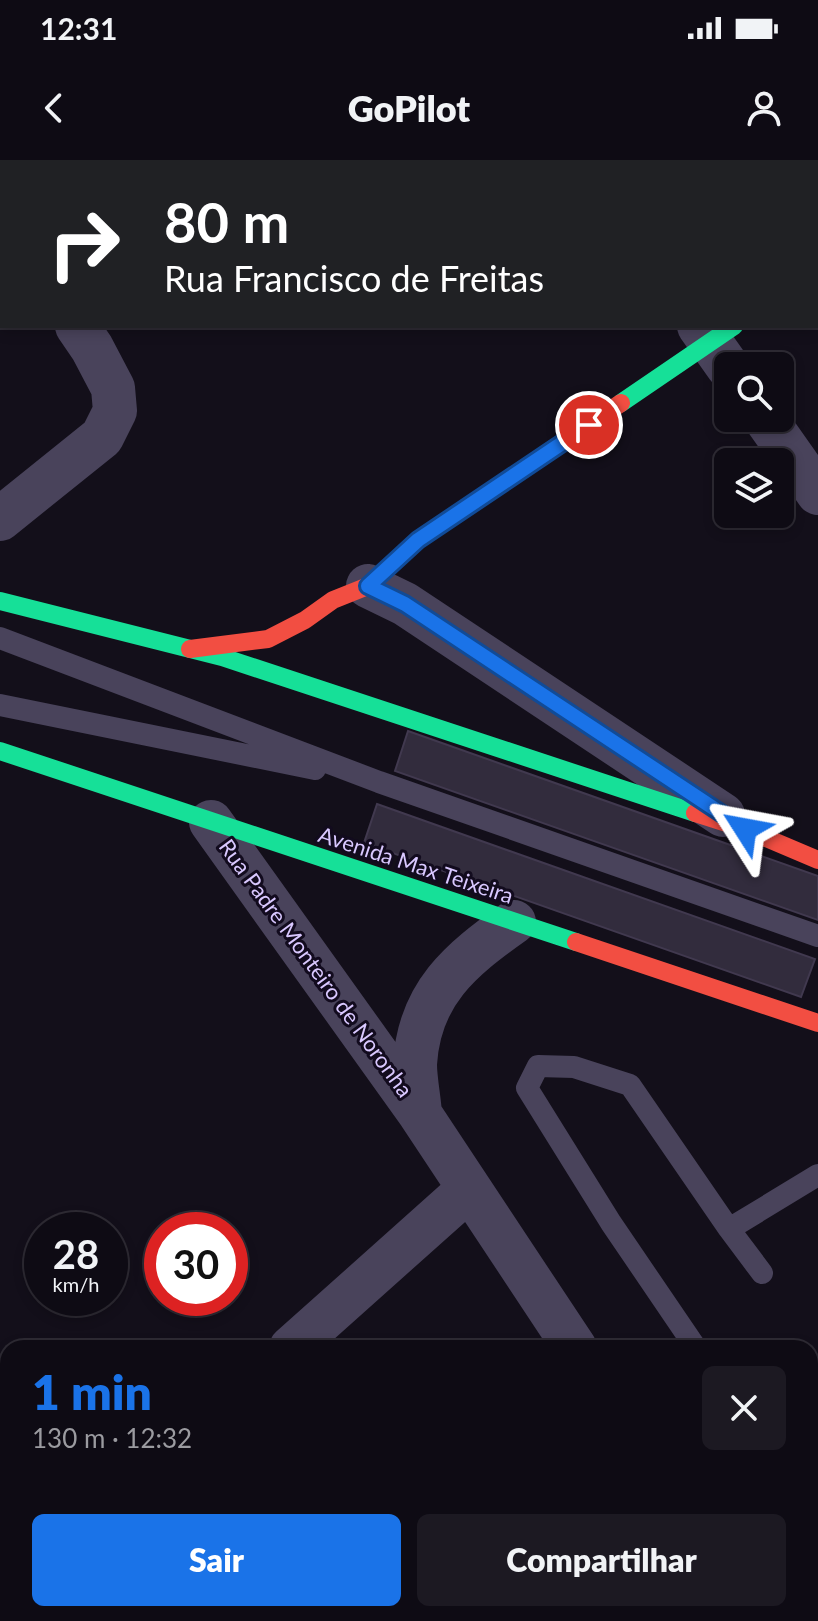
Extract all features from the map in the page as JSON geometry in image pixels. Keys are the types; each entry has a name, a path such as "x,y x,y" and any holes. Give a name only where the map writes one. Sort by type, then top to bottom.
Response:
{"main road":[{"path":"190,649 268,639 305,620 333,600 368,586 418,540 718,340"},
{"path":"0,601 237,662 745,829 818,860"},
{"name":"Avenida Max Teixeira","path":"0,751 818,1023"}],"street":[{"path":"0,519 102,437 115,411 113,388 78,328"},
{"path":"775,432 818,493"},
{"path":"368,586 405,604 745,829"},
{"name":"Rua Padre Monteiro de Noronha","path":"211,822 420,1114 570,1340"},
{"name":"Rua Padre Monteiro de Noronha","path":"420,1114 415,1066 426,1014 444,982 472,952 514,922"},
{"path":"300,1340 469,1189"}],"lane":[{"path":"0,638 379,782 818,936"},
{"path":"0,705 379,782"},
{"path":"691,1340 611,1223 527,1088 538,1066 574,1067 630,1085 762,1273"},
{"path":"729,1229 818,1175"}],"building":[{"path":"408,731 818,876 818,920 395,771"},
{"path":"377,804 815,959 801,997 364,843"}],"traffic: fast":[{"path":"621,403 731,328"},
{"path":"0,601 222,657 695,813"},
{"path":"0,751 576,942"}],"traffic: jam":[{"path":"190,649 268,639 305,620 333,600 368,586 418,540 621,403"},
{"path":"695,813 745,829 818,860"},
{"path":"576,942 818,1023"}],"route":[{"path":"589,425 418,540 368,586 405,604 745,829"}]}
